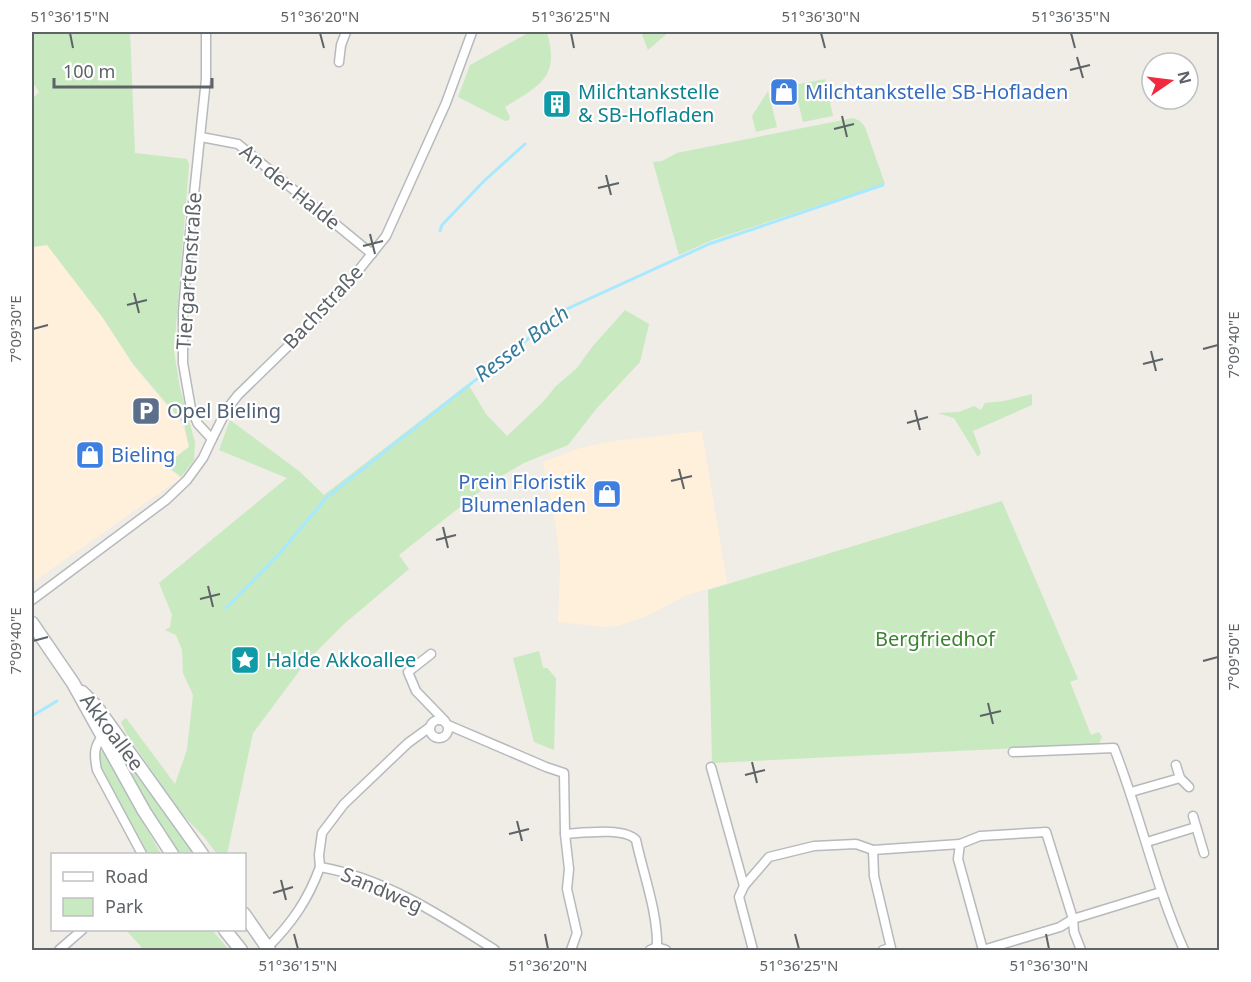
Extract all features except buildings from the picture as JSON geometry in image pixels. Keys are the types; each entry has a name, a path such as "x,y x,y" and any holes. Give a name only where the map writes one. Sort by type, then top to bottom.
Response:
{"main road":[{"name":"Akkoallee","path":"32,623 108,733 200,853"},
{"name":"Akkoallee","path":"108,733 144,811 171,853"},
{"path":"246,919 266,950"},
{"path":"226,931 241,950"}],"street":[{"name":"Tiergartenstraße","path":"206,32 206,79 183,312 183,363 191,409 198,424 212,439"},
{"path":"339,62 341,45 346,32"},
{"name":"Bachstraße","path":"212,439 227,409 238,395 316,319 386,236 446,103 472,32"},
{"name":"An der Halde","path":"201,137 238,144 372,254"},
{"path":"32,600 166,501 187,480 203,458 212,439"},
{"path":"430,727 433,735 441,738 448,733 446,723 416,691 408,672 431,654"},
{"path":"320,867 322,833 344,804 408,743 436,720 446,723 564,773 565,834 569,869 567,889 577,933 571,951"},
{"path":"108,733 98,741 95,748 97,770 141,853"},
{"path":"1013,752 1114,748 1131,792 1161,892 1184,951"},
{"path":"1176,765 1180,778 1189,787"},
{"path":"711,767 744,886"},
{"path":"1131,792 1180,778"},
{"path":"1192,816 1204,853"},
{"path":"1147,842 1196,827"},
{"path":"565,834 622,832 632,835 636,840 653,912 658,935 658,949"},
{"path":"753,951 739,897 744,886 769,857 814,846 856,844 873,850 960,844 980,836 1046,832 1081,951"},
{"path":"960,844 958,860 983,950 1060,927 1073,919 1161,892"},
{"path":"873,850 874,876 891,948 883,951"},
{"name":"Sandweg","path":"266,950 296,917 320,867 338,870 394,892 443,916 495,951"},
{"path":"59,951 81,931"}],"shaded area":[{"path":"47,245 103,318 133,365 183,426 189,446 164,465 181,478 32,583 32,247"},
{"path":"702,431 727,583 687,595 645,617 618,626 603,627 558,622 560,565 556,527 543,462 580,448 613,441"}],"green space":[{"path":"32,32 130,32 135,153 187,159 189,165 174,351 180,388 195,442 194,460 181,477 166,465 189,447 184,424 133,364 103,318 47,245 32,247 32,99 39,92 32,81"},
{"path":"530,32 547,32 551,60 549,70 537,86 505,107 510,117 509,120 505,121 458,97 470,65"},
{"path":"641,32 669,32 648,50"},
{"path":"825,79 833,116 803,122 794,85"},
{"path":"768,91 777,127 756,132 752,116"},
{"path":"853,118 865,127 885,184 712,240 679,255 653,162 662,161 677,153"},
{"path":"625,310 649,324 640,362 597,408 568,445 524,463 493,481 399,555 409,569 344,624 306,662 253,733 227,853 216,853 179,811 126,733 121,722 126,718 175,784 187,750 193,695 183,673 182,650 176,635 165,630 170,627 172,615 159,583 287,478 219,450 230,420 299,471 324,495 468,384 486,414 507,436 577,368 592,347"},
{"path":"1032,394 1032,405 973,431 981,453 978,457 954,418 937,413 959,412 974,406 981,410 985,403"},
{"name":"Bergfriedhof","path":"1002,501 1078,679 1070,682 1091,735 1099,732 1102,737 1099,744 712,763 708,590"},
{"path":"539,651 543,668 547,668 556,678 554,750 534,742 513,658"},
{"path":"114,741 197,853 175,853 112,743"},
{"path":"101,751 103,751 160,853 146,853 102,772 99,760"},
{"path":"127,931 213,931 229,950 144,950"}],"waterway":[{"path":"440,231 442,225 484,181 525,144"},
{"name":"Resser Bach","path":"226,608 280,553 327,497 558,313 709,244 883,185"},
{"name":"Resser Bach","path":"32,716 57,701"}],"place":[{"name":"Milchtankstelle SB-Hofladen","path":"784,92"},
{"name":"Milchtankstelle & SB-Hofladen","path":"557,104"},
{"name":"Opel Bieling","path":"146,411"},
{"name":"Bieling","path":"90,455"},
{"name":"Prein Floristik Blumenladen","path":"607,494"},
{"name":"Halde Akkoallee","path":"245,660"}]}
